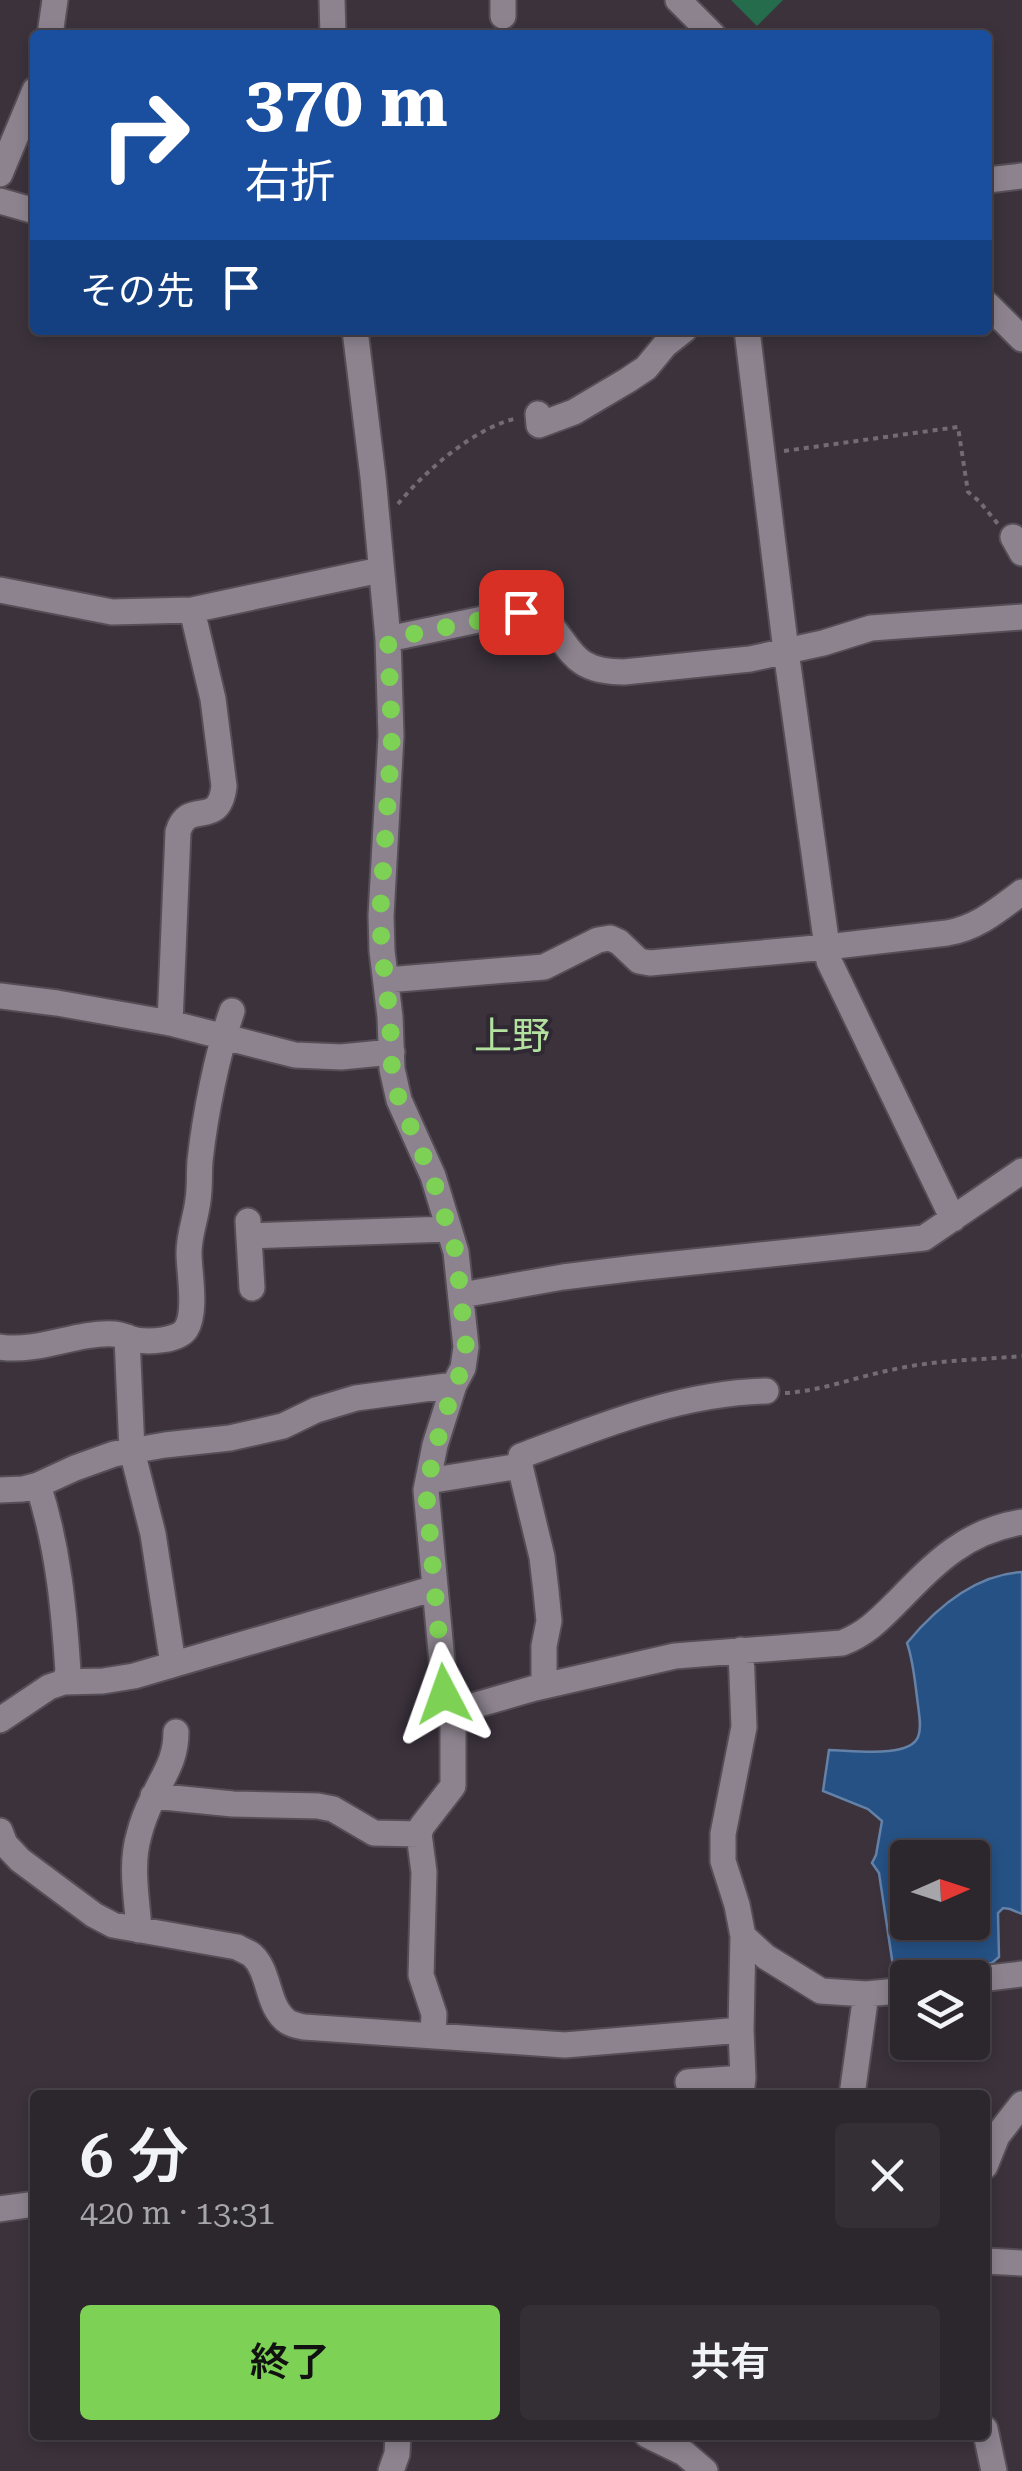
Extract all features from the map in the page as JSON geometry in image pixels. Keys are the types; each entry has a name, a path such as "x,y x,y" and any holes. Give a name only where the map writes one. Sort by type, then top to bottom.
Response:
{"street":[{"path":"51,30 56,0"},
{"path":"332,0 332,30"},
{"path":"678,0 708,30"},
{"path":"0,174 30,102"},
{"path":"992,180 1022,176"},
{"path":"0,201 30,210"},
{"path":"992,309 1022,339"},
{"path":"356,335 388,639 392,736 380,916 392,1070 399,1100 432,1176 456,1252 466,1347 426,1490 444,1694 453,1706 453,1786 419,1834 424,1872 421,1975 434,2014 433,2036"},
{"path":"538,414 539,425 574,412 646,368 678,335"},
{"path":"748,335 828,961 953,1220"},
{"path":"0,590 112,612 192,610 380,570"},
{"path":"170,1022 180,822 186,816 217,808 224,786 213,699 192,610"},
{"path":"388,639 521,612 538,612 577,660 606,672 750,659 871,628 1022,617"},
{"path":"387,980 544,966 610,938 638,961 650,963 966,930 1022,892"},
{"path":"0,996 170,1022 295,1055 340,1057 392,1052"},
{"path":"0,1347 34,1348 104,1334 138,1340 179,1336 186,1329 192,1316 189,1248 198,1202 200,1158 223,1036 232,1011"},
{"path":"462,1295 563,1277 924,1238 1022,1171"},
{"path":"252,1288 248,1228 449,1229"},
{"path":"127,1336 132,1451 153,1534 172,1664"},
{"path":"0,1490 38,1486 114,1454 230,1438 283,1426 316,1410 356,1398 454,1386"},
{"path":"544,1686 544,1646 549,1621 546,1591 521,1456 625,1416 720,1395 766,1392"},
{"path":"428,1482 520,1466"},
{"path":"38,1486 60,1580 68,1672 64,1682"},
{"path":"453,1706 469,1707 675,1656 842,1643 872,1626 960,1544 996,1527 1022,1522"},
{"path":"0,1720 48,1687 64,1682 134,1676 434,1588"},
{"path":"688,2082 742,2087 743,1936 738,1905 723,1861 723,1834 744,1726 742,1650"},
{"path":"139,1930 134,1862 138,1838 176,1748 176,1732"},
{"path":"153,1796 333,1808 374,1833 419,1834"},
{"path":"0,1831 5,1844 20,1860 113,1925 238,1948 252,1955 263,1971 278,2010 288,2022 304,2027 565,2045 741,2030"},
{"path":"743,1936 766,1957 820,1991 890,1992"},
{"path":"990,1978 1022,1974"},
{"path":"853,2090 866,1994"},
{"path":"990,2154 997,2136 1022,2104"},
{"path":"0,2209 30,2205"},
{"path":"990,2262 1022,2263"},
{"path":"391,2471 398,2440"},
{"path":"657,2440 684,2453 704,2471"},
{"path":"987,2440 994,2471"}],"path":[{"path":"377,529 416,482 468,441 508,420 538,414"},
{"path":"762,454 958,427 968,492 1017,545"},
{"path":"766,1392 803,1392 931,1362 1022,1356"}],"green space":[{"path":"731,0 783,0 757,26"}],"water":[{"path":"1022,1572 1022,1914 1003,1908 998,1913 999,1957 992,1963 892,1960 879,1873 872,1863 882,1821 868,1809 823,1791 829,1750 891,1751 912,1744 918,1737 920,1721 907,1643 958,1596 988,1579"}],"district":[{"name":"上野","path":"512,1036"}],"route":[{"path":"444,1694 426,1490 466,1347 456,1252 432,1176 399,1100 392,1070 380,916 392,736 388,639 521,612"}]}
